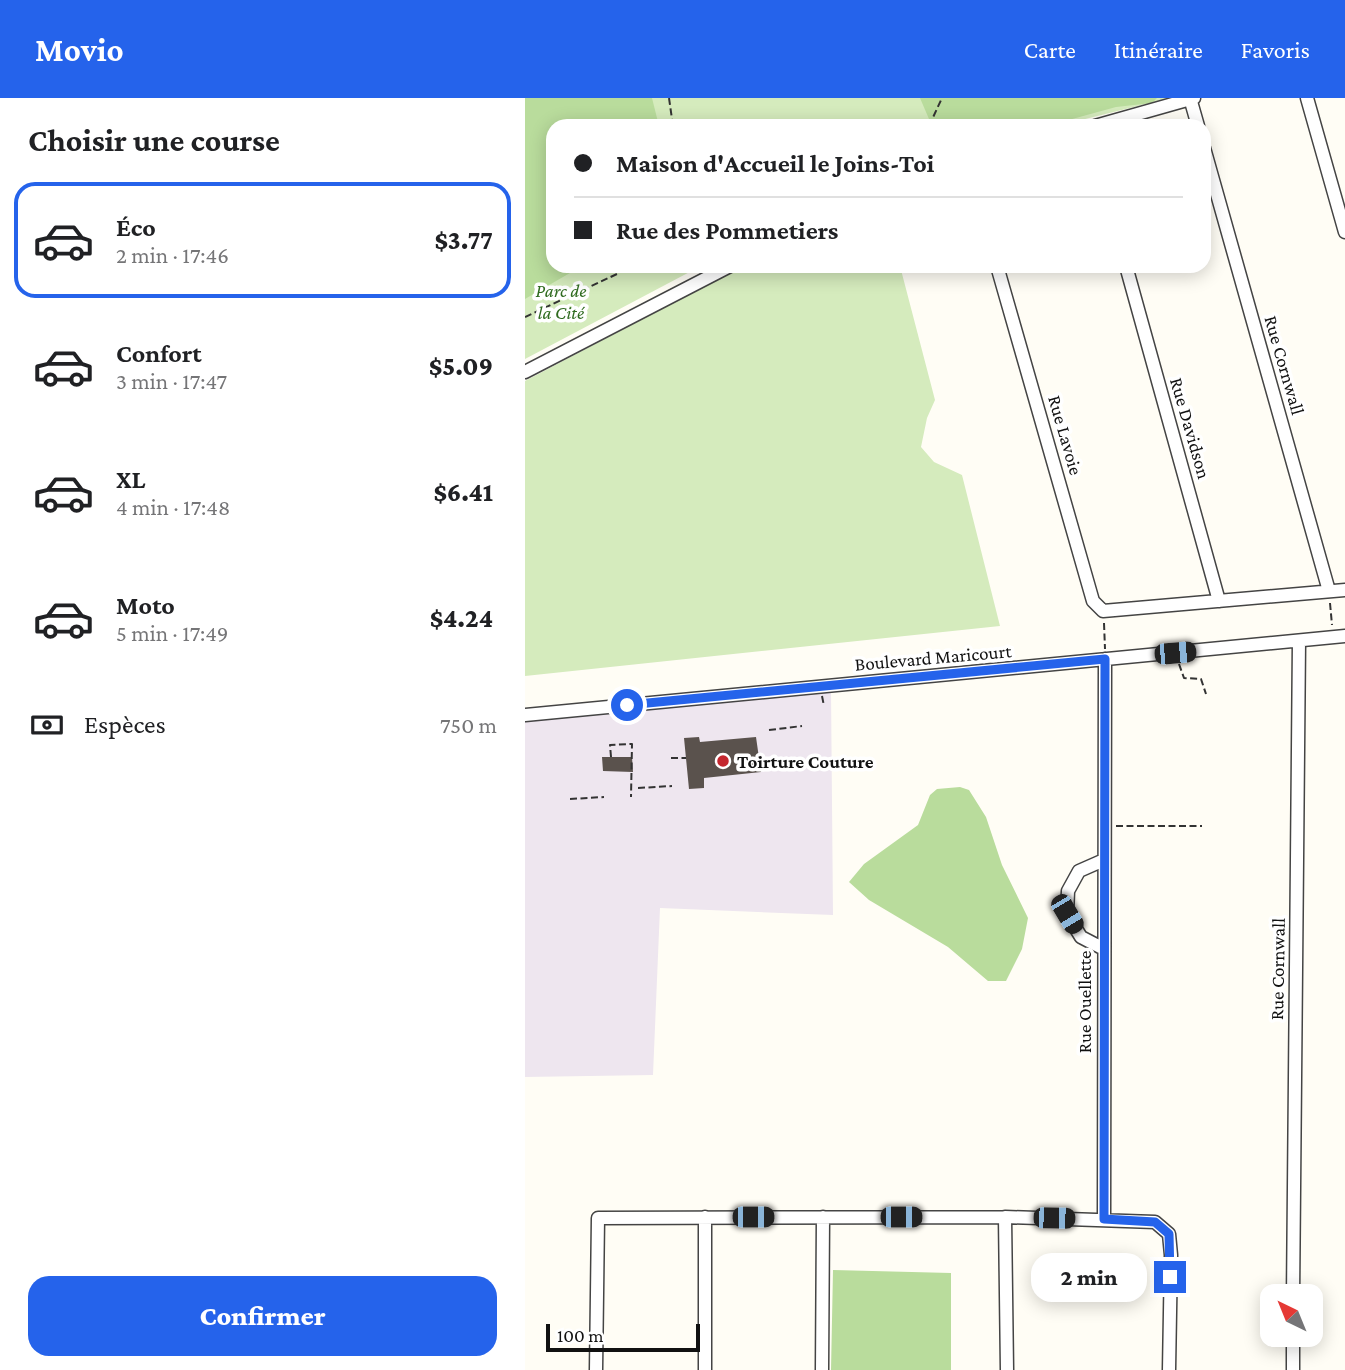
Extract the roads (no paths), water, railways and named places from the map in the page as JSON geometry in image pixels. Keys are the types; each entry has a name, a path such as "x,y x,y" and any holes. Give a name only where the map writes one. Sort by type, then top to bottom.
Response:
{"street":[{"path":"1119,119 1191,98 1196,119"},
{"path":"1307,98 1345,232"},
{"name":"Rue Cornwall","path":"1211,173 1329,595"},
{"path":"525,372 716,273"},
{"name":"Rue Lavoie","path":"999,273 1093,601 1103,616 1219,601"},
{"name":"Rue Davidson","path":"1128,273 1219,601"},
{"path":"1219,601 1329,595 1345,590"},
{"name":"Boulevard Maricourt","path":"525,715 1345,636"},
{"name":"Rue Cornwall","path":"1293,1284 1300,641"},
{"name":"Rue Ouellette","path":"1104,1219 1105,659"},
{"path":"1104,860 1079,871 1068,891 1067,914 1081,937 1104,949"},
{"path":"705,1217 705,1370"},
{"path":"822,1370 823,1217"},
{"path":"1005,1217 1007,1370"},
{"path":"596,1370 598,1218 1005,1217 1155,1222 1169,1234 1169,1370"},
{"path":"1293,1348 1293,1370"}],"place":[{"name":"Toirture Couture","path":"723,761"}],"park label":[{"name":"Parc de la Cité","path":"561,301"}]}
